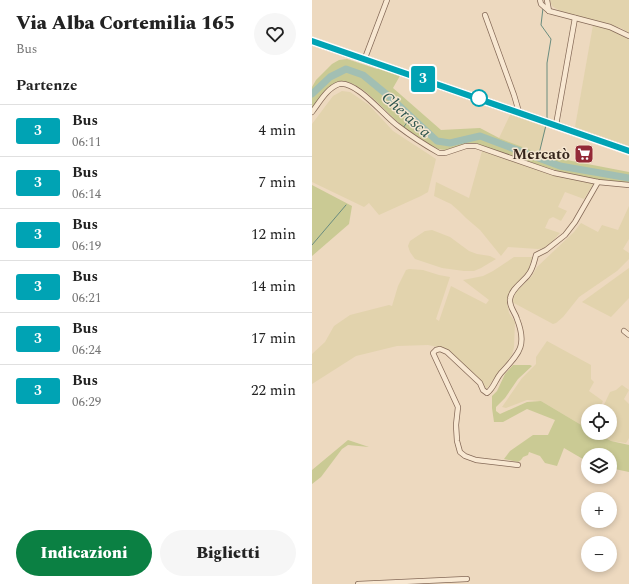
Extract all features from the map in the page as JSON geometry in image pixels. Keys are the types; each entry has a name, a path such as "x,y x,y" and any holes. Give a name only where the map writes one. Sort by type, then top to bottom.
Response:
{"main road":[{"path":"312,40 629,151"}],"street":[{"path":"366,58 387,0"},
{"path":"547,0 547,9"},
{"path":"541,2 547,9 610,27 629,36"},
{"path":"485,15 519,112"},
{"path":"556,125 575,18"},
{"path":"312,112 332,88 340,84 346,84 364,96 397,126 439,153 446,153 466,146 476,146 554,173 598,182 629,185"},
{"path":"518,465 476,460 465,456 460,452 456,441 458,406 433,353 440,349 447,352 480,383 483,390 487,393 491,390 499,376 518,354 521,348 517,319 511,309 510,299 515,289 533,268 536,255 546,250 565,235 575,222 598,182"},
{"path":"624,331 629,335"},
{"path":"358,584 467,579"}],"shaded area":[{"path":"550,0 629,0 629,33 621,28 560,11 552,6"},
{"path":"593,25 610,29 629,39 629,146 575,127"},
{"path":"342,91 350,92 369,105 393,131 436,159 428,192 379,215 369,203 364,207 312,182 312,124 333,96"},
{"path":"511,113 547,125 539,153 499,138"},
{"path":"482,151 554,175 594,183 584,199 565,192 558,207 567,211 561,221 553,217 549,219 545,228 560,233 545,248 508,247 501,256 480,230 459,211 451,204 434,196 436,182 469,198"},
{"path":"629,206 629,239 623,249 629,253 629,259 617,271 579,297 563,317 556,323 553,324 512,302 516,292 532,276 537,267 574,232 581,223 598,232 602,225 618,230"},
{"path":"432,230 450,237 469,251 496,259 474,271 464,271 442,268 415,259 408,246 410,241 425,231"},
{"path":"514,257 533,257 528,271 511,290 507,302 509,313 515,322 514,347 512,355 486,389 481,381 443,348 428,345 397,346 356,356 312,384 312,354 325,342 334,326 350,315 389,305 392,306 398,286 406,270 423,270 450,277 436,319 439,321 451,286 486,304 489,300 463,280 483,276"},
{"path":"629,268 629,298 611,317 582,302"},
{"path":"547,341 591,365 591,379 594,382 589,391 603,401 602,404 581,404 581,425 541,401 527,400 506,408 502,407 522,378 536,364 536,357"},
{"path":"622,385 629,390 624,399 629,404 629,438 626,443 609,440 617,440 617,404 604,404 610,392 616,390"}],"green space":[{"path":"347,59 377,69 380,67 401,74 393,88 441,130 480,128 499,138 539,153 629,172 629,183 601,180 558,171 477,145 463,145 445,150 438,149 400,124 361,89 345,81 335,85 312,110 312,87 316,80 332,64 339,60"},
{"path":"312,185 352,206 349,224 312,256"},
{"path":"513,365 532,366 518,379 505,398 496,407 496,411 500,414 527,402 541,401 581,425 581,440 609,440 629,445 629,472 617,469 617,448 581,448 581,458 564,448 557,466 545,463 540,456 529,452 528,455 523,457 518,462 504,459 510,451 533,435 548,435 555,420 527,409 503,422 494,422 492,396 497,391 505,374"},
{"path":"348,440 369,447 348,445 342,449 321,477 312,484 312,470"}],"waterway":[{"path":"543,8 541,25 551,39 547,63 547,120"},
{"name":"Cherasca","path":"312,94 330,77 346,69 363,75 391,98 437,141 450,143 480,136 560,166 629,178"},
{"path":"403,128 411,117"},
{"path":"540,159 539,154 546,125"},
{"path":"312,245 346,205"}],"bus line":[{"name":"3","path":"312,41 366,58 629,151"}],"place":[{"name":"Mercatò","path":"584,154"}]}
